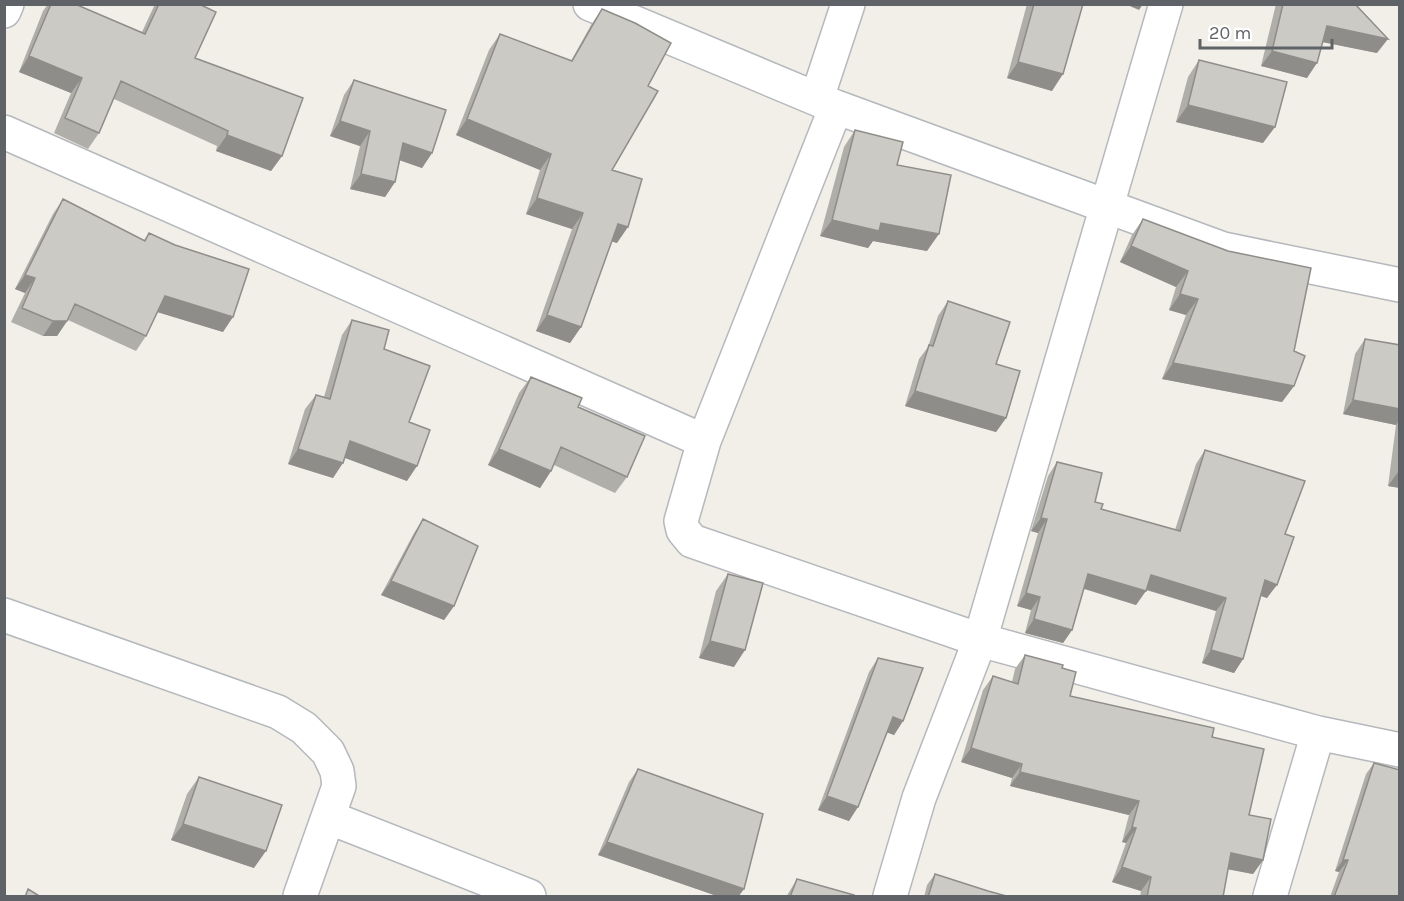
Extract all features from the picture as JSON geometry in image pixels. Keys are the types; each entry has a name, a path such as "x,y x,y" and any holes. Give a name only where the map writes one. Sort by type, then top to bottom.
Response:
{"street":[{"path":"4,11 7,4"},
{"path":"590,4 827,103 1223,249 1400,285"},
{"path":"848,4 827,103 704,441 681,521 683,530 692,541 980,640 1318,733 1400,750"},
{"path":"890,897 919,798 980,640 1166,4"},
{"path":"4,132 704,441"},
{"path":"4,615 252,701 304,728 328,753 339,778 339,786 300,897"},
{"path":"1270,897 1318,733"},
{"path":"328,818 529,897"}],"building":[{"path":"51,4 75,4 145,34 159,4 199,4 216,12 195,58 303,98 282,156 227,135 228,131 121,81 99,133 65,118 82,78 29,56"},
{"path":"1034,4 1083,4 1063,74 1018,62"},
{"path":"1283,4 1355,4 1388,39 1327,26 1317,63 1272,51"},
{"path":"602,9 635,23 671,43 648,86 658,91 612,170 642,179 628,227 618,224 581,327 547,315 583,213 537,198 551,154 467,119 500,34 572,61"},
{"path":"1199,60 1287,82 1275,127 1188,105"},
{"path":"354,80 446,110 432,153 403,143 395,182 361,174 370,131 340,121"},
{"path":"855,130 903,142 897,165 951,175 939,234 881,223 879,231 832,220"},
{"path":"63,199 145,241 149,233 175,245 249,269 233,317 165,296 146,336 75,304 67,321 53,321 22,308 35,278 25,275"},
{"path":"1143,219 1228,251 1311,268 1294,351 1305,356 1294,386 1173,363 1198,299 1180,294 1188,271 1131,246"},
{"path":"948,301 1010,322 996,364 1020,371 1006,418 915,391 929,345 933,346"},
{"path":"352,320 389,330 384,349 430,366 409,422 430,430 417,466 350,441 343,463 298,449 316,395 330,399"},
{"path":"1365,339 1400,345 1400,409 1353,400"},
{"path":"531,377 582,398 578,407 645,436 627,477 561,447 551,471 499,449"},
{"path":"1205,450 1305,481 1285,534 1294,537 1277,585 1265,580 1243,659 1211,650 1226,598 1151,575 1146,591 1088,574 1072,630 1034,619 1040,597 1026,593 1047,519 1041,518 1057,462 1102,473 1095,502 1103,504 1101,509 1180,531"},
{"path":"423,519 478,546 454,606 391,581"},
{"path":"728,574 763,583 745,650 710,641"},
{"path":"1025,655 1063,665 1062,668 1076,672 1070,696 1214,728 1212,737 1264,749 1249,815 1271,819 1263,860 1231,853 1223,897 1147,897 1151,877 1122,867 1136,828 1132,827 1139,801 1020,772 1022,764 971,748 993,676 1018,684"},
{"path":"878,658 923,668 903,721 893,717 858,807 827,796"},
{"path":"1374,763 1400,770 1400,897 1334,897 1348,860 1343,860"},
{"path":"638,769 763,814 744,889 607,842"},
{"path":"199,777 282,805 266,851 183,824"},
{"path":"935,874 988,891 1010,897 928,897"},
{"path":"797,879 854,895 853,897 790,897"},
{"path":"28,889 41,897 25,897"}]}
